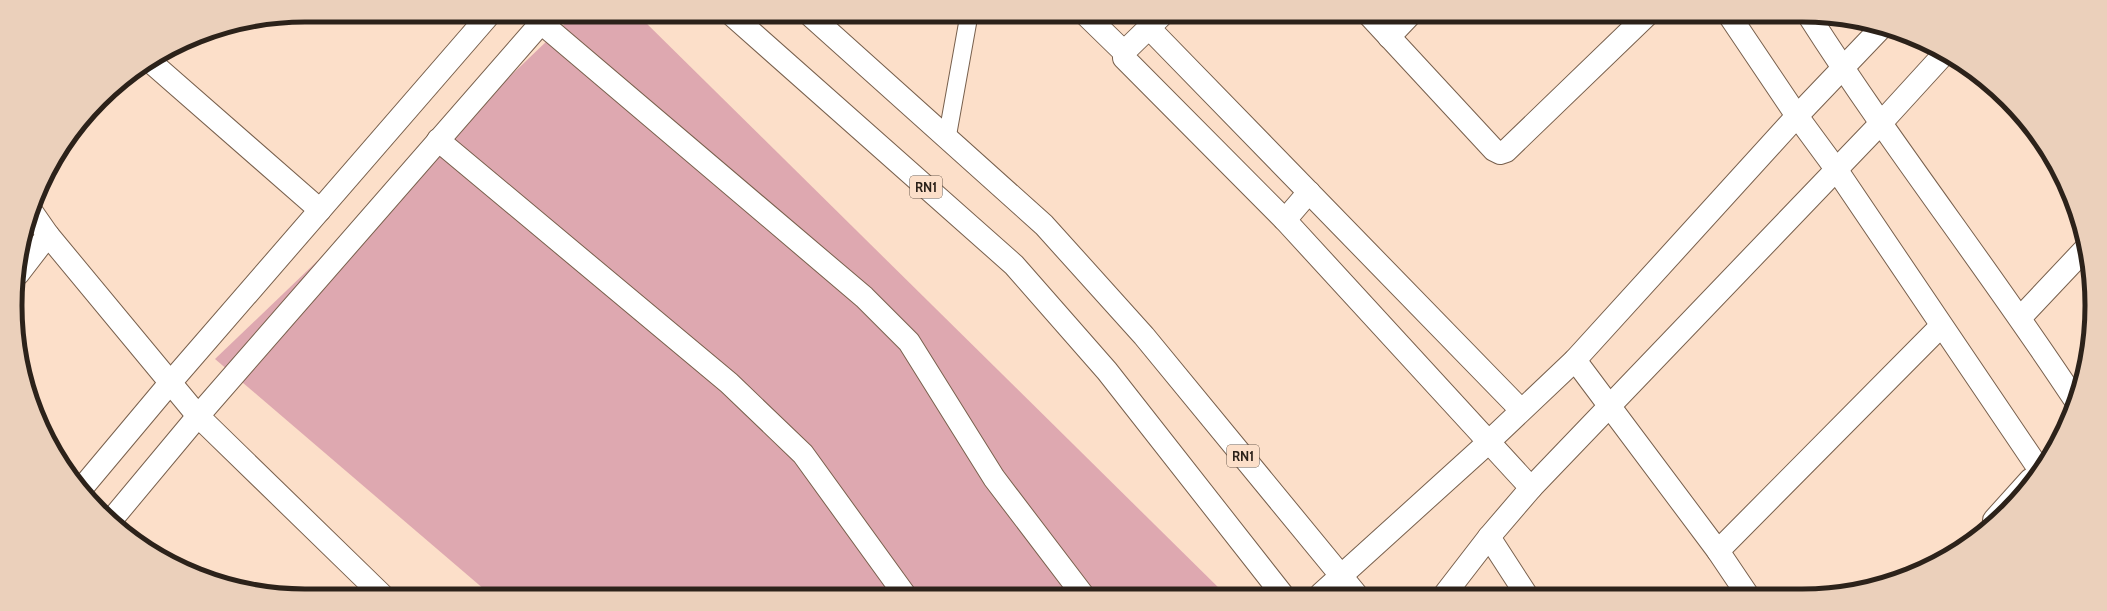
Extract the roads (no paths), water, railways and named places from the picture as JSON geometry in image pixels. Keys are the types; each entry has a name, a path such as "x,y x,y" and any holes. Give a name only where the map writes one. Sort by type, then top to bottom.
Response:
{"street":[{"path":"86,484 170,383 483,22"},
{"path":"115,515 198,416 438,140 537,22"},
{"path":"545,22 864,297 890,322 908,342 994,478 1078,589"},
{"name":"RN1","path":"740,22 1014,265 1107,371 1278,589"},
{"name":"RN1","path":"818,22 1044,225 1138,330 1352,589"},
{"path":"1093,22 1284,220 1531,488"},
{"path":"1123,54 1155,22"},
{"path":"1157,22 1309,192 1521,410"},
{"path":"1375,22 1494,150 1500,153 1506,151 1640,22"},
{"path":"1389,37 1403,22"},
{"path":"1734,22 2036,464"},
{"path":"1813,23 1843,69 2020,317 2071,394"},
{"path":"1328,589 1575,360 1797,116 1877,33"},
{"path":"1449,589 1489,537 1531,488 1881,123 1940,58"},
{"path":"155,66 320,210"},
{"path":"438,140 729,383 803,454 901,589"},
{"path":"1284,220 1309,192"},
{"path":"36,218 48,235 198,416 376,589"},
{"path":"24,266 48,235"},
{"path":"2020,317 2081,254"},
{"path":"1718,551 1941,326"},
{"path":"1575,360 1718,551 1744,589"},
{"path":"1489,537 1523,589"}],"lane":[{"path":"947,138 968,22"}]}
